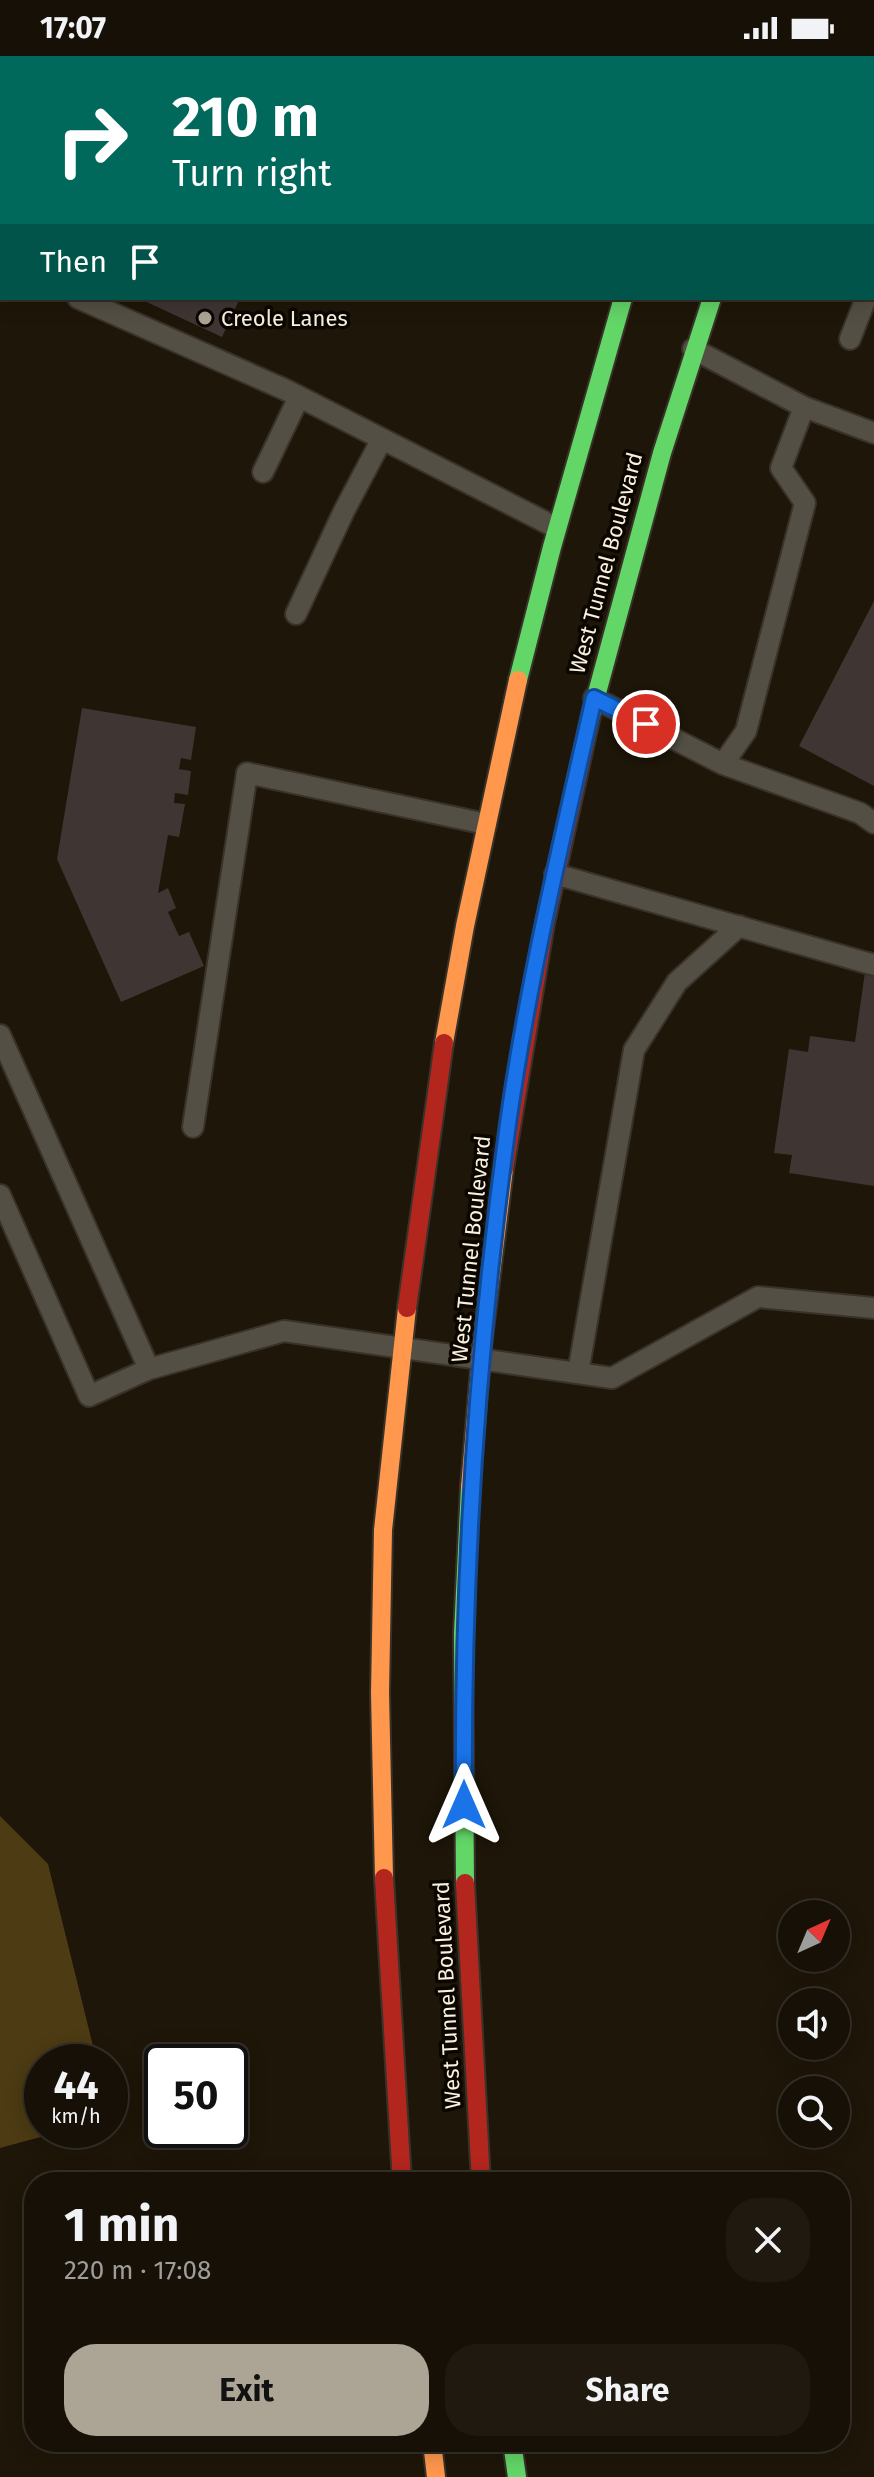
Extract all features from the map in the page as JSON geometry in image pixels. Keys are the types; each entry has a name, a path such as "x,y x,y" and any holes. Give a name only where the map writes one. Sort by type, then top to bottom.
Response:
{"main road":[{"path":"401,2172 388,2004 381,1776 383,1526 422,1184 463,933 519,669 555,527 622,300"},
{"name":"West Tunnel Boulevard","path":"480,2172 465,1933 463,1677 472,1454 508,1123 555,874 594,698 681,381 711,300"},
{"path":"433,2452 436,2477"},
{"path":"513,2452 517,2477"}],"lane":[{"path":"82,300 299,397 555,527"},
{"path":"850,339 865,300"},
{"path":"693,349 804,407 874,433"},
{"path":"263,472 299,397"},
{"path":"723,764 746,731 805,503 781,468 804,407"},
{"path":"296,614 382,439"},
{"path":"594,698 723,764 860,813 874,823"},
{"path":"193,1127 247,773 486,824"},
{"path":"555,874 874,965"},
{"path":"578,1373 634,1050 677,982 739,926"},
{"path":"0,1035 149,1369"},
{"path":"0,1195 89,1396 149,1369 284,1331 612,1378 758,1297 874,1308"}],"shaded area":[{"path":"0,1816 48,1864 93,2044 24,2044 24,2141 0,2148"}],"building":[{"name":"Creole Lanes","path":"142,300 239,300 222,337"},
{"path":"874,601 874,786 799,746"},
{"path":"82,708 196,727 191,760 181,758 179,769 191,771 188,795 175,793 174,803 185,804 179,837 168,835 158,893 168,888 176,908 168,912 179,936 189,932 204,966 121,1002 57,859"},
{"path":"868,951 874,952 874,1186 789,1173 792,1155 774,1153 789,1049 808,1052 810,1036 855,1042"}],"traffic: fast":[{"path":"518,680 552,547 622,300"},
{"path":"591,715 662,453 711,300"},
{"path":"465,1883 463,1634 470,1487"},
{"path":"513,2452 517,2477"}],"traffic: slow":[{"path":"444,1043 465,926 518,680"},
{"path":"470,1487 482,1346 504,1169"},
{"path":"384,1878 380,1693 383,1530 407,1308"},
{"path":"433,2452 436,2477"}],"traffic: jam":[{"path":"504,1169 545,923 591,715"},
{"path":"407,1308 444,1043"},
{"path":"384,1878 401,2172"},
{"path":"465,1883 480,2172"}],"place":[{"name":"Creole Lanes","path":"205,318"}],"route":[{"path":"464,1805 463,1677 472,1454 508,1123 555,874 594,698 646,724"}]}
